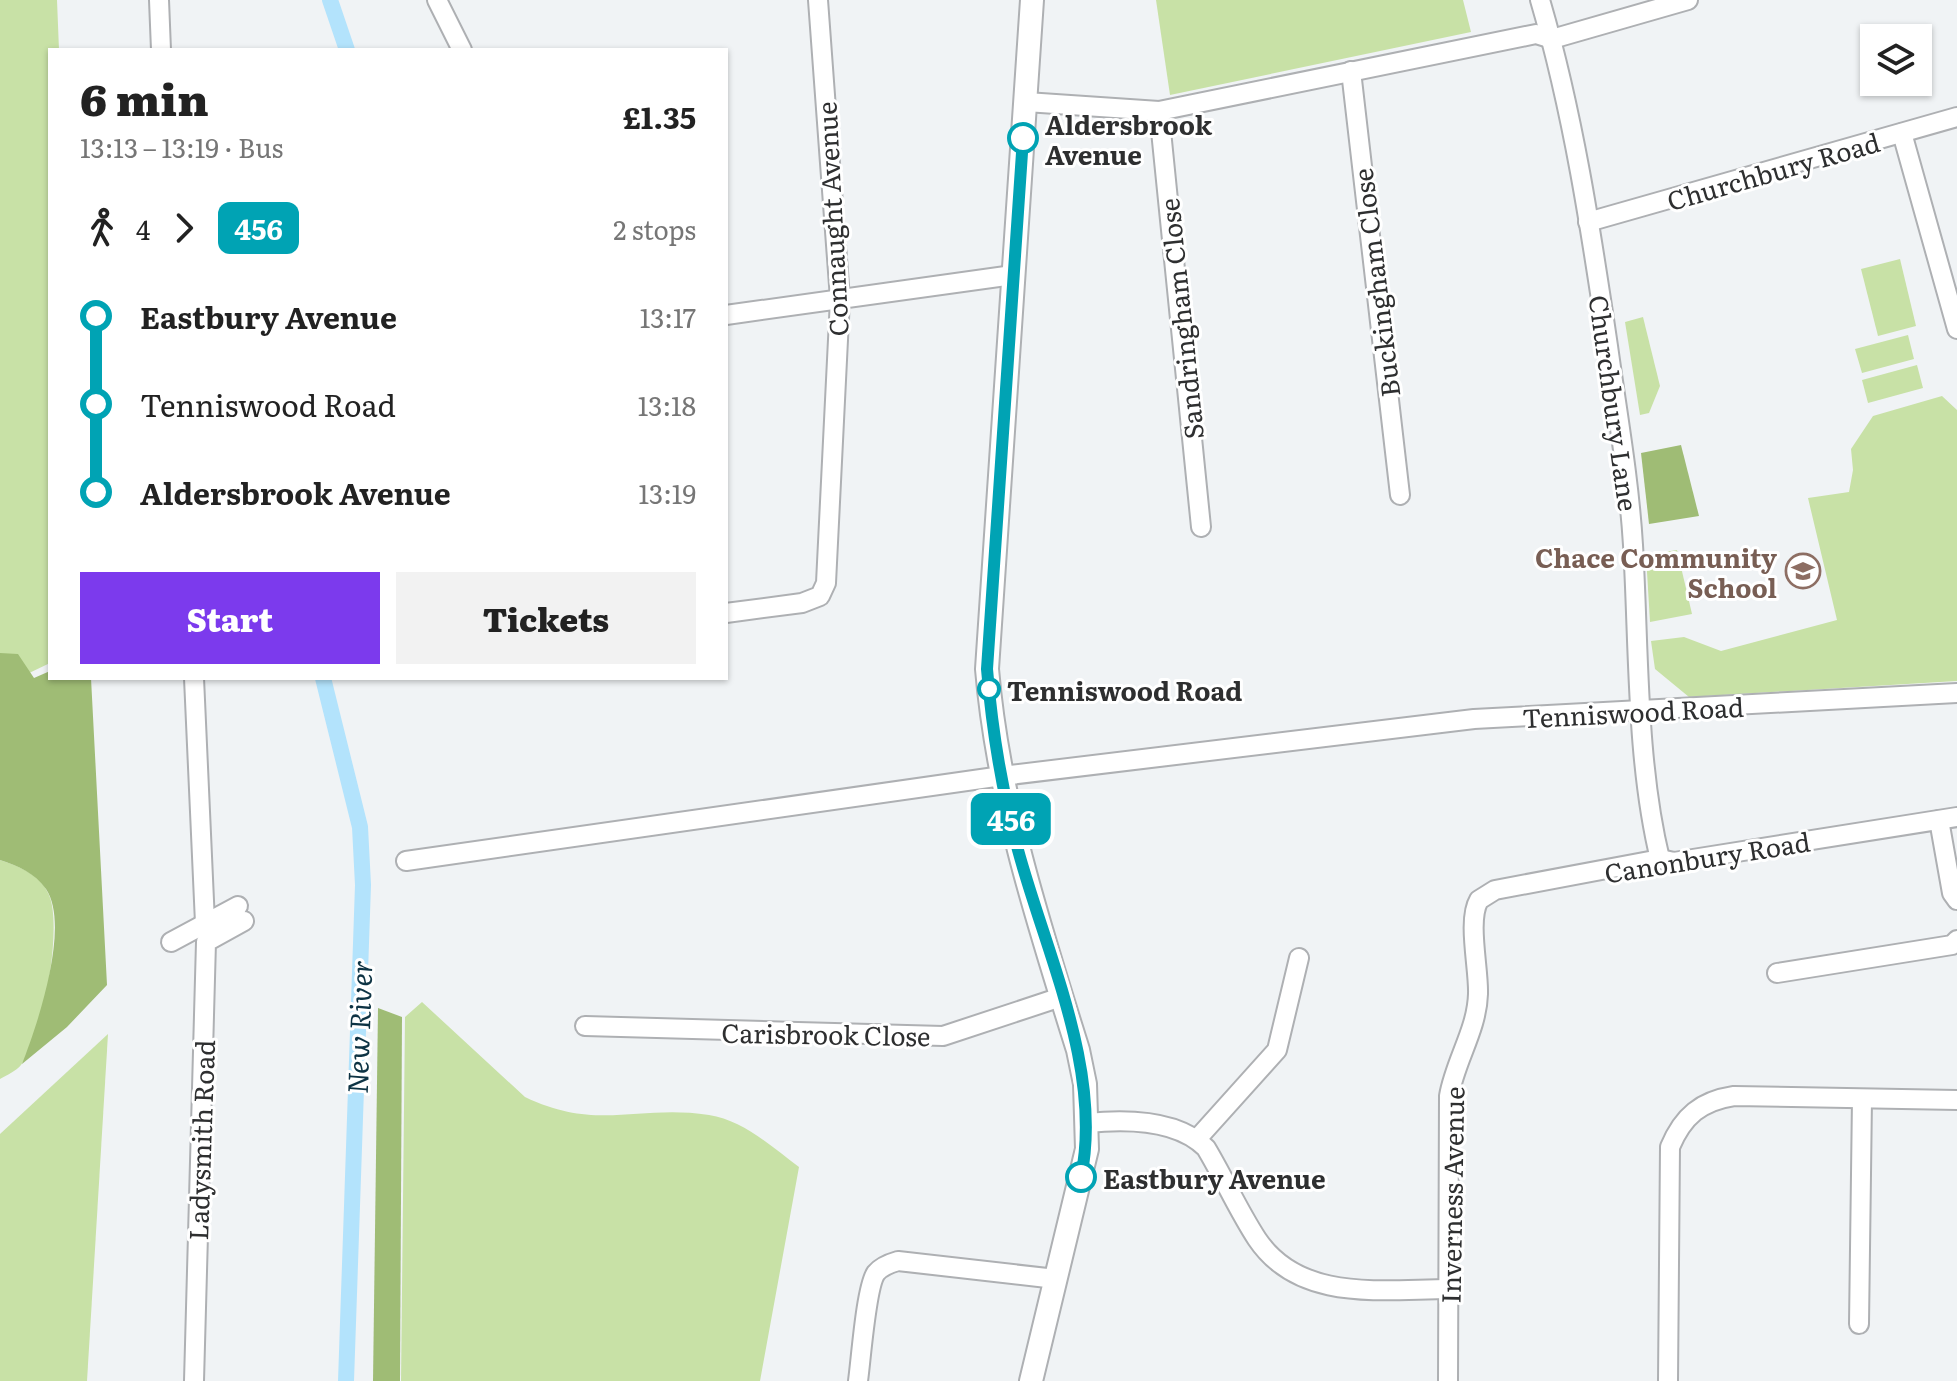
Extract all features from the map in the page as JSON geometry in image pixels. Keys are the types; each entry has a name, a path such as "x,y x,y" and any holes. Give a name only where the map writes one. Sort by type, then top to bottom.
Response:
{"street":[{"path":"159,0 161,48"},
{"path":"437,0 461,48"},
{"name":"Connaught Avenue","path":"728,613 802,603 820,596 826,583 840,299 818,0"},
{"path":"1031,1381 1087,1149 1085,1084 1017,847 1002,776 987,669 1032,0"},
{"name":"Churchbury Lane","path":"1540,0 1552,39 1588,222 1632,533 1643,711 1667,861"},
{"path":"1026,102 1159,111 1536,34 1552,39 1688,0"},
{"name":"Buckingham Close","path":"1351,71 1400,495"},
{"name":"Sandringham Close","path":"1159,111 1201,527"},
{"name":"Churchbury Road","path":"1588,222 1957,117"},
{"path":"1902,133 1957,329"},
{"path":"728,315 1013,275"},
{"path":"171,942 205,923 194,680"},
{"name":"Tenniswood Road","path":"406,861 1002,776 1474,719 1957,693"},
{"path":"1948,818 1952,893 1957,900"},
{"name":"Canonbury Road","path":"1474,917 1479,900 1495,890 1948,818"},
{"name":"Ladysmith Road","path":"194,1381 206,942 241,913 205,923"},
{"name":"Inverness Avenue","path":"1448,1381 1449,1096 1453,1071 1476,1015 1478,970 1474,917"},
{"path":"1777,973 1952,945 1957,940"},
{"path":"1197,1139 1277,1050 1299,958"},
{"name":"Carisbrook Close","path":"585,1026 943,1036 1061,997"},
{"path":"1668,1381 1670,1147 1679,1126 1713,1100 1734,1096 1957,1100"},
{"path":"1859,1324 1862,1099"},
{"path":"1087,1123 1143,1121 1197,1139 1206,1148 1259,1242 1291,1271 1317,1284 1351,1289 1449,1289"},
{"path":"858,1381 871,1290 875,1274 887,1264 898,1261 1056,1279"}],"green space":[{"path":"0,0 57,0 59,48 48,48 48,664 0,687"},
{"path":"1156,0 1463,0 1471,32 1170,95"},
{"path":"1900,259 1916,326 1878,336 1861,269"},
{"path":"1643,317 1660,386 1649,413 1640,415 1625,322"},
{"path":"1908,335 1914,359 1862,373 1855,349"},
{"path":"1917,365 1923,388 1868,403 1862,380"},
{"path":"1942,396 1957,410 1957,681 1689,697 1655,669 1651,641 1684,637 1721,651 1837,620 1808,498 1849,492 1853,470 1851,449 1873,416"},
{"path":"1681,445 1699,516 1649,524 1641,453"},
{"path":"1677,550 1692,614 1650,622 1646,555"},
{"path":"0,653 18,654 34,678 48,672 48,680 91,680 107,985 67,1027 22,1064 49,976 55,927 53,906 42,883 26,871 0,860"},
{"path":"0,860 29,872 41,882 53,910 54,931 48,982 37,1032 21,1065 0,1079"},
{"path":"422,1002 525,1097 575,1113 618,1115 661,1112 722,1118 757,1135 799,1167 760,1381 401,1381 405,1017"},
{"path":"378,1008 402,1017 400,1381 373,1381"},
{"path":"108,1034 87,1381 0,1381 0,1134"}],"waterway":[{"name":"New River","path":"330,0 346,48"},
{"name":"New River","path":"323,680 360,827 363,885 346,1381"}],"bus line":[{"name":"456","path":"1023,138 987,669 996,747 1017,847 1078,1050 1085,1084 1087,1149 1081,1177"}],"place":[{"name":"Aldersbrook Avenue","path":"1023,138"},
{"name":"Chace Community School","path":"1803,571"},
{"name":"Tenniswood Road","path":"989,689"},
{"name":"Eastbury Avenue","path":"1081,1177"}]}
